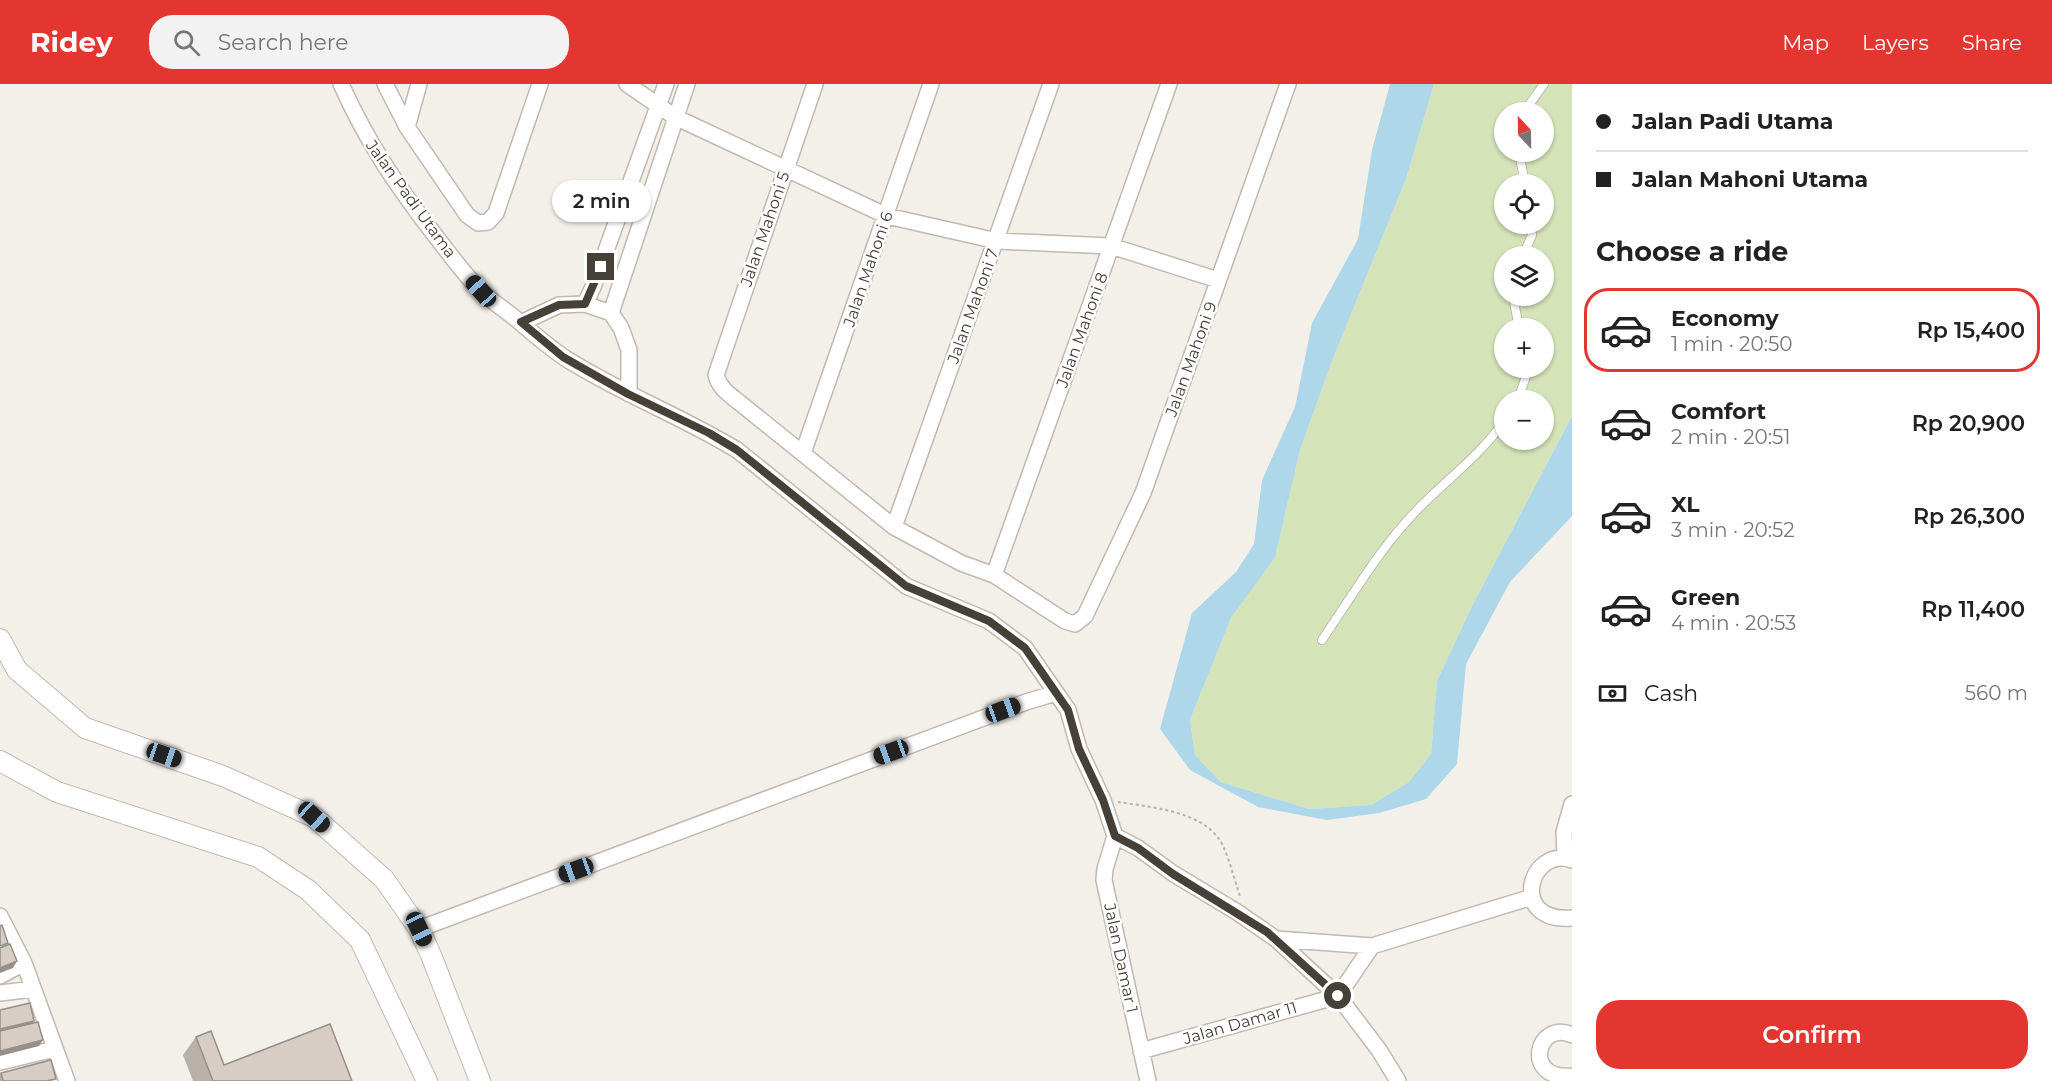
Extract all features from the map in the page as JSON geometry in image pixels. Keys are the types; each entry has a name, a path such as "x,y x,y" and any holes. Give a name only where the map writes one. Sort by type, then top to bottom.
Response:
{"street":[{"name":"Jalan Padi Utama","path":"341,84 358,123 381,162 408,200 481,291 563,357 628,394 680,418 737,450 906,586 989,621 1025,648 1068,710 1079,749 1103,800 1115,836"},
{"path":"385,84 406,127 467,215 478,222 488,222 496,213 540,84"},
{"path":"406,127 419,84"},
{"path":"627,84 675,117 887,216 997,241 1112,246 1218,280"},
{"path":"585,304 666,84"},
{"path":"610,313 687,84"},
{"name":"Jalan Mahoni 5","path":"803,453 722,388 716,375 815,84"},
{"name":"Jalan Mahoni 6","path":"803,453 931,84"},
{"name":"Jalan Mahoni 7","path":"894,527 1051,84"},
{"name":"Jalan Mahoni 8","path":"994,575 1169,84"},
{"name":"Jalan Mahoni 9","path":"994,575 1065,621 1075,624 1085,616 1143,493 1288,84"},
{"path":"521,322 559,305 585,304 610,313 621,328 629,350 628,394"},
{"path":"803,453 894,527 961,563 994,575"},
{"path":"0,639 17,670 86,728 223,776 314,817 384,879 419,929 480,1081"},
{"path":"419,929 1026,702 1056,693"},
{"path":"0,761 57,792 258,857 308,890 360,940 428,1081"},
{"path":"1572,804 1564,832 1569,858 1551,860 1537,870 1533,877 1532,897 1542,913 1556,919 1572,918"},
{"path":"1115,836 1138,848 1173,874 1276,939 1338,996 1379,1050 1398,1081"},
{"name":"Jalan Damar 1","path":"1115,836 1104,880 1148,1081"},
{"path":"1276,939 1372,946 1532,897"},
{"path":"0,916 24,963 67,1081"},
{"path":"1338,996 1372,946"},
{"path":"0,976 24,963"},
{"path":"0,993 33,989"},
{"name":"Jalan Damar 11","path":"1141,1051 1338,996"},
{"path":"1563,1079 1546,1073 1539,1060 1540,1045 1551,1035 1565,1032 1572,1035"},
{"path":"0,1062 55,1050"}],"lane":[{"path":"1531,102 1544,84"},
{"path":"1322,640 1390,543 1416,511 1478,453 1494,433"}],"path":[{"path":"1103,800 1158,808 1191,817 1208,829 1221,842 1249,921"}],"green space":[{"path":"1434,84 1572,84 1572,416 1471,608 1437,681 1431,754 1409,782 1371,805 1309,809 1221,782 1195,755 1190,720 1231,618 1275,556 1300,450 1332,361 1406,179"}],"water":[{"path":"1390,84 1434,84 1406,179 1332,361 1300,450 1275,557 1231,618 1190,720 1195,755 1221,782 1309,809 1371,805 1409,782 1431,754 1437,681 1471,608 1572,416 1572,516 1510,582 1466,664 1457,764 1426,799 1379,813 1327,820 1258,807 1190,770 1160,729 1192,613 1236,572 1254,544 1262,480 1295,407 1312,323 1358,239 1372,150"}],"building":[{"path":"2,925 8,943 0,946 0,926"},
{"path":"10,944 17,961 0,968 0,948"},
{"path":"30,1003 34,1021 0,1029 0,1010"},
{"path":"38,1022 43,1040 0,1051 0,1031"},
{"path":"330,1024 352,1081 213,1081 196,1037 211,1031 224,1065"},
{"path":"51,1060 56,1079 3,1081 1,1073"}],"route":[{"path":"601,267 585,304 559,305 521,322 563,357 588,372 709,433 737,450 906,586 989,621 1025,648 1068,710 1079,749 1103,800 1115,836 1138,848 1173,874 1267,932 1338,996"}]}
